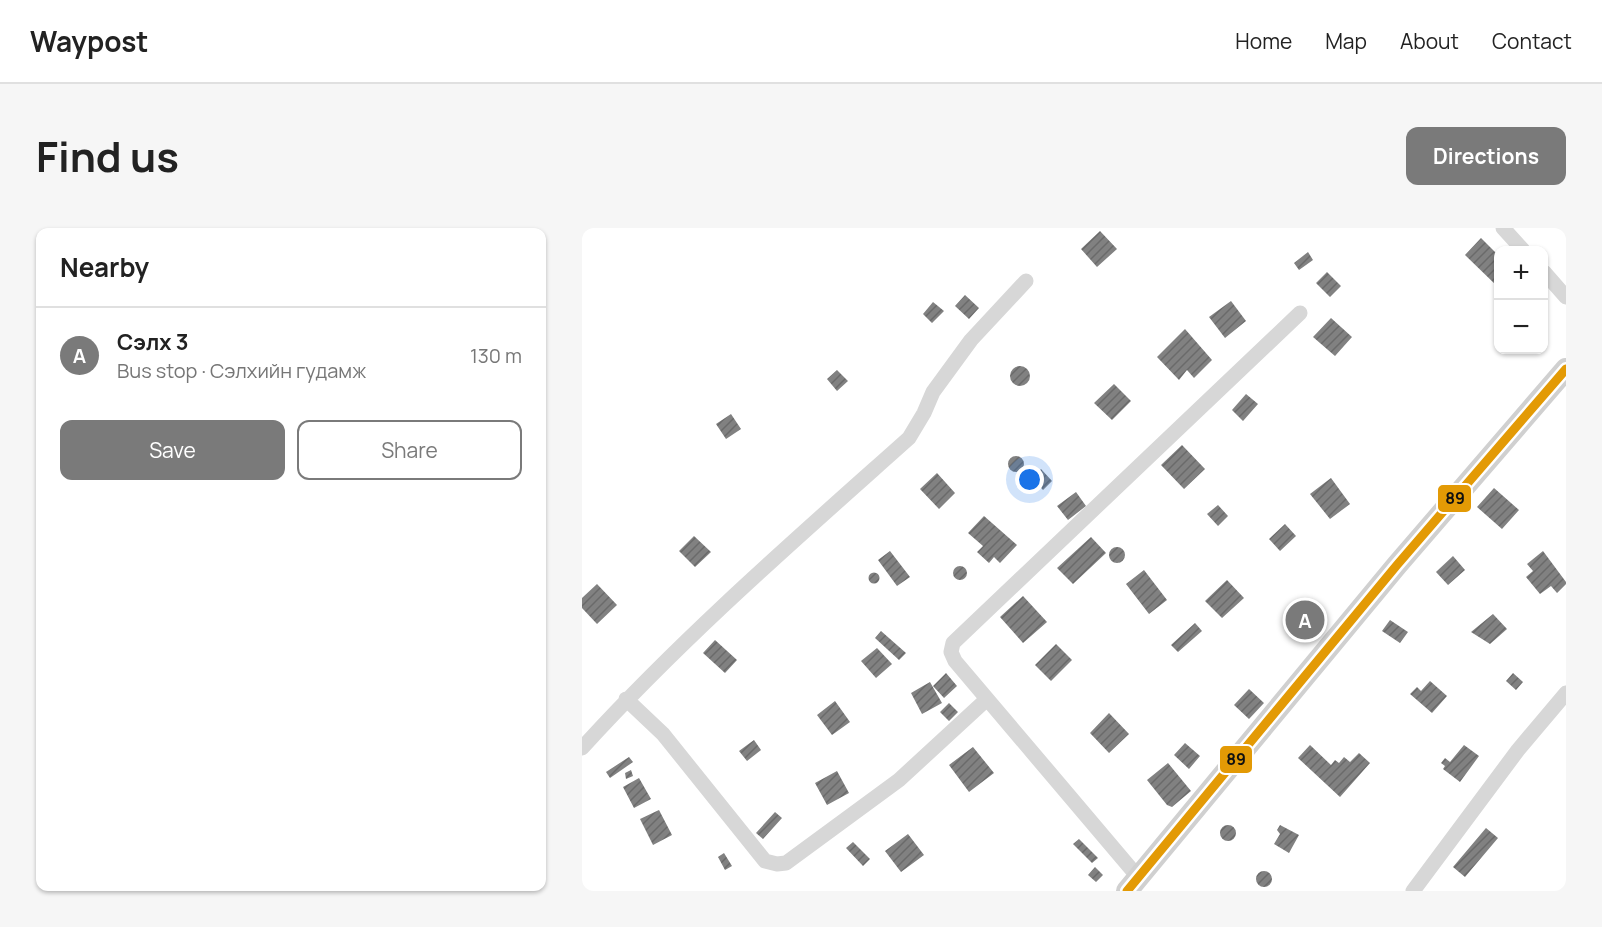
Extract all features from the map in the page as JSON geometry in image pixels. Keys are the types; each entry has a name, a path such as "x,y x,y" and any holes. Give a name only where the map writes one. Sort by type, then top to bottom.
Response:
{"main road":[{"path":"1132,884 1397,564 1566,369"}],"street":[{"path":"1503,228 1519,246"},
{"path":"1548,277 1566,297"},
{"path":"582,748 626,699 741,589 909,438 933,392 958,357 1026,280"},
{"path":"1132,884 955,661 951,652 953,643 1300,313"},
{"path":"1413,891 1518,750 1566,693"},
{"path":"626,699 663,734 765,861 777,864 786,862 899,780 987,699"}],"building":[{"path":"1100,231 1117,249 1097,267 1081,249"},
{"path":"1481,238 1494,251 1494,283 1465,255"},
{"path":"1308,252 1313,260 1299,270 1294,263"},
{"path":"1327,272 1341,286 1330,297 1316,283"},
{"path":"965,295 979,308 969,319 955,306"},
{"path":"1231,301 1246,321 1225,338 1209,317"},
{"path":"933,302 944,311 932,323 923,314"},
{"path":"1331,318 1352,337 1335,356 1313,337"},
{"path":"1185,329 1212,360 1194,378 1187,370 1179,380 1157,357"},
{"path":"1020,366 1027,369 1030,376 1027,383 1020,386 1013,383 1010,376 1013,369"},
{"path":"837,370 848,381 837,391 827,379"},
{"path":"1114,384 1131,401 1112,420 1094,403"},
{"path":"1246,394 1258,404 1243,421 1232,410"},
{"path":"731,414 741,429 726,439 716,424"},
{"path":"1182,445 1205,469 1184,489 1161,465"},
{"path":"1016,456 1024,464 1016,472 1008,464"},
{"path":"1041,469 1052,481 1043,490 1032,478"},
{"path":"937,473 955,493 939,509 920,489"},
{"path":"1331,478 1350,504 1330,519 1310,494"},
{"path":"1494,488 1519,510 1502,529 1477,507"},
{"path":"1076,492 1086,506 1068,520 1057,506"},
{"path":"1218,505 1228,516 1218,526 1207,514"},
{"path":"984,516 1017,545 1000,563 994,557 989,563 977,552 983,546 968,533"},
{"path":"1285,524 1296,536 1280,551 1269,539"},
{"path":"694,536 711,552 695,567 679,551"},
{"path":"1091,537 1106,553 1073,584 1057,568"},
{"path":"1117,547 1125,555 1117,563 1109,555"},
{"path":"890,551 910,577 897,586 878,560"},
{"path":"1543,551 1566,582 1557,593 1551,586 1540,594 1526,577 1533,571 1527,564"},
{"path":"1453,556 1465,570 1448,585 1436,572"},
{"path":"957,566 963,566 967,573 963,580 957,580 953,576 953,570"},
{"path":"1144,570 1167,600 1149,614 1126,584"},
{"path":"874,572 880,578 874,584 868,578"},
{"path":"1227,580 1244,598 1222,618 1205,601"},
{"path":"597,584 617,605 597,624 582,608 582,598"},
{"path":"1023,596 1047,622 1023,643 1000,617"},
{"path":"1493,614 1507,629 1490,644 1471,632"},
{"path":"1390,620 1408,632 1400,643 1382,631"},
{"path":"1195,623 1202,631 1178,652 1171,645"},
{"path":"881,631 906,653 899,660 875,638"},
{"path":"715,640 737,660 725,673 703,653"},
{"path":"1056,644 1072,660 1051,681 1035,665"},
{"path":"877,648 892,664 876,678 861,661"},
{"path":"946,673 957,686 944,698 933,686"},
{"path":"1513,673 1523,682 1516,690 1506,681"},
{"path":"1430,681 1447,696 1432,713 1410,694 1417,687 1421,691"},
{"path":"930,682 942,703 922,714 911,693"},
{"path":"1249,689 1264,703 1249,719 1234,705"},
{"path":"835,701 850,722 832,735 817,715"},
{"path":"949,703 958,712 949,721 940,712"},
{"path":"1109,713 1129,734 1109,753 1090,733"},
{"path":"754,740 761,750 747,761 739,751"},
{"path":"1185,743 1200,756 1189,769 1174,755"},
{"path":"1310,745 1331,765 1335,760 1339,763 1344,757 1350,762 1359,753 1370,763 1340,797 1298,758"},
{"path":"1464,745 1479,756 1460,782 1443,769 1445,766 1441,763 1445,758 1450,762"},
{"path":"973,747 994,773 969,792 949,765"},
{"path":"629,757 633,762 610,778 606,772"},
{"path":"1168,763 1191,791 1172,807 1167,805 1147,780"},
{"path":"631,770 633,776 626,779 625,773"},
{"path":"837,771 849,793 827,805 815,783"},
{"path":"639,778 651,799 634,808 623,787"},
{"path":"659,810 672,835 653,845 640,819"},
{"path":"775,812 782,818 763,839 756,833"},
{"path":"1228,825 1236,833 1228,841 1220,833"},
{"path":"1280,825 1299,835 1289,853 1274,844 1280,834 1277,830"},
{"path":"1486,828 1498,838 1465,877 1453,867"},
{"path":"908,834 924,855 901,872 885,851"},
{"path":"1079,839 1098,858 1092,863 1073,844"},
{"path":"853,842 870,859 863,866 846,848"},
{"path":"724,853 732,866 725,870 718,857"},
{"path":"1095,867 1103,875 1096,882 1088,875"},
{"path":"1264,871 1272,879 1264,887 1256,879"}],"transit line":[{"name":"89","path":"1127,891 1397,565 1566,369"}],"place":[{"name":"Сэлх 3","path":"1305,620"}]}
